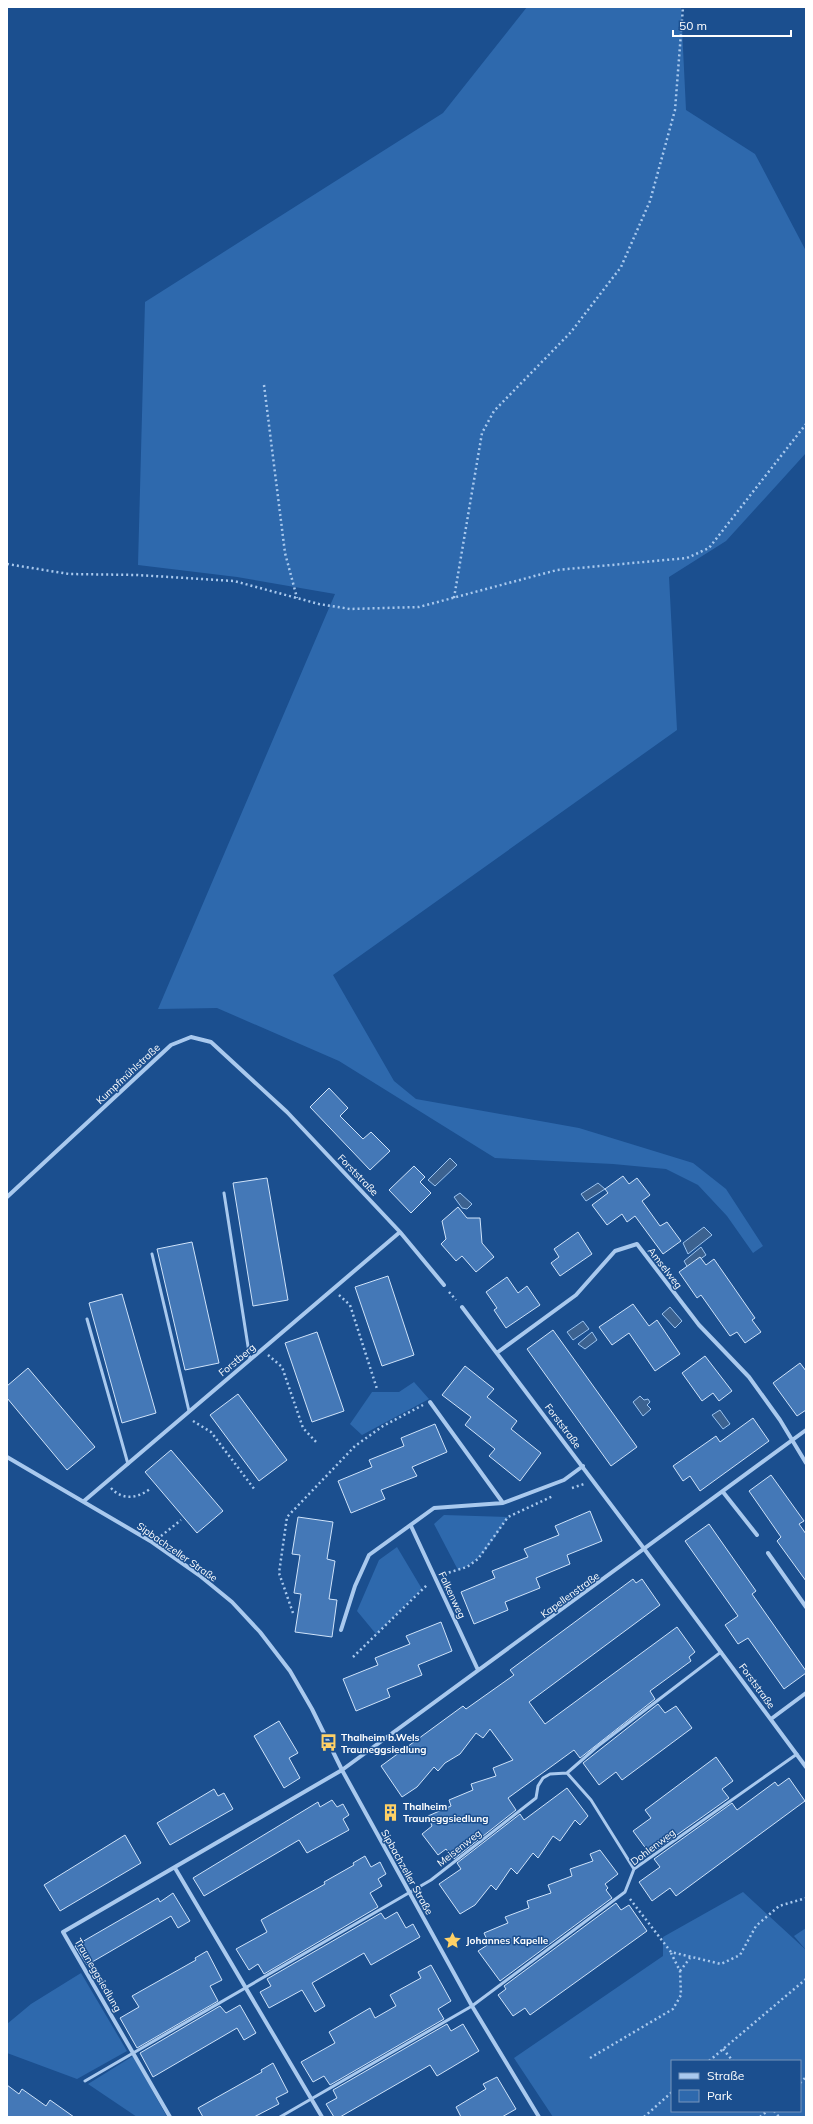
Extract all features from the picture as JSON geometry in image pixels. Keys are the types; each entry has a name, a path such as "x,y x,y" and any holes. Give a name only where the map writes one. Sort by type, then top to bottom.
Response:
{"street":[{"name":"Kumpfmühlstraße","path":"7,1197 171,1044 191,1037 211,1042 287,1112"},
{"name":"Forststraße","path":"287,1112 400,1232 444,1285"},
{"name":"Forstberg","path":"84,1501 400,1232"},
{"name":"Amselweg","path":"498,1352 576,1295 615,1251 637,1244 699,1324 749,1377 780,1420 792,1440"},
{"name":"Forststraße","path":"462,1307 498,1352 806,1767"},
{"path":"430,1402 503,1503"},
{"name":"Kapellenstraße","path":"342,1770 645,1550 806,1430"},
{"path":"792,1440 806,1463"},
{"name":"Sipbachzeller Straße","path":"7,1457 152,1542 205,1580 232,1602 260,1632 290,1670 312,1709 342,1770 409,1892 472,2006 536,2116"},
{"path":"341,1630 355,1586 369,1555 434,1508 503,1503 564,1480 583,1466"},
{"path":"724,1492 758,1535"},
{"name":"Falkenweg","path":"411,1526 478,1670"},
{"path":"768,1553 806,1607"},
{"path":"771,1719 806,1692"},
{"name":"Trauneggsiedlung","path":"170,2117 64,1932 342,1770"},
{"path":"175,1868 322,2117"}],"lane":[{"path":"224,1193 250,1359"},
{"path":"152,1254 189,1411"},
{"path":"87,1319 128,1464"},
{"path":"634,1868 591,1800 567,1773 598,1746 721,1652"},
{"name":"Dohlenweg","path":"625,1892 634,1868 797,1754"},
{"name":"Meisenweg","path":"409,1892 431,1880 536,1798 538,1786 543,1778 550,1774 567,1773"},
{"path":"85,2081 409,1892"},
{"path":"280,2117 472,2006 625,1892"}],"path":[{"path":"454,598 482,433 494,411 571,332 621,267 650,201 675,110 683,7"},
{"path":"264,385 285,553 297,598"},
{"path":"7,564 69,574 137,575 234,581 319,604 350,609 419,607 557,570 687,558 709,548 806,424"},
{"path":"444,1285 462,1307"},
{"path":"332,1289 350,1305 377,1389"},
{"path":"261,1350 282,1367 303,1428 317,1443"},
{"path":"293,1612 279,1573 287,1517 355,1446 383,1426 430,1402"},
{"path":"183,1416 211,1432 255,1490"},
{"path":"571,1488 594,1481"},
{"path":"106,1482 114,1492 123,1497 133,1498 142,1496 150,1489"},
{"path":"353,1657 435,1577 467,1567 478,1559 508,1517 557,1494"},
{"path":"152,1542 181,1520"},
{"path":"590,2058 673,2009 681,1995 680,1971 671,1952 625,1892"},
{"path":"671,1952 690,1958 721,1964 740,1955 756,1926 780,1906 806,1898"},
{"path":"680,1971 690,1958"},
{"path":"710,2060 806,1979"},
{"path":"723,2049 732,2060"},
{"path":"644,2117 671,2093"}],"green space":[{"path":"527,7 681,7 686,110 755,154 806,251 806,453 726,541 669,577 677,730 333,975 394,1081 416,1099 579,1128 693,1163 726,1189 763,1246 753,1253 727,1216 698,1185 666,1169 613,1164 495,1158 339,1061 217,1008 158,1009 335,594 237,577 138,565 145,302 443,113"},
{"path":"414,1382 429,1399 362,1435 350,1424 372,1392 399,1392"},
{"path":"444,1515 508,1517 481,1555 467,1566 458,1570 434,1524"},
{"path":"397,1547 422,1589 376,1634 357,1611 379,1560"},
{"path":"743,1892 806,1950 806,2117 553,2117 514,2058 663,1956 663,1937"},
{"path":"806,1928 806,1950 794,1936"},
{"path":"81,1973 127,2051 77,2079 7,2053 7,2024 31,2004"},
{"path":"133,2056 167,2117 137,2117 88,2084"}],"shaded area":[{"path":"450,1158 457,1165 435,1186 428,1180"},
{"path":"598,1183 605,1189 586,1201 581,1194"},
{"path":"460,1193 472,1204 467,1209 462,1208 454,1197"},
{"path":"704,1227 712,1235 688,1254 683,1243"},
{"path":"701,1247 706,1255 688,1268 684,1261"},
{"path":"670,1307 682,1321 675,1328 662,1314"},
{"path":"583,1321 589,1329 573,1340 567,1332"},
{"path":"592,1332 597,1340 585,1349 578,1344"},
{"path":"640,1396 644,1400 648,1399 650,1402 647,1405 651,1409 643,1416 633,1402"},
{"path":"720,1410 730,1424 723,1429 712,1415"}],"building":[{"path":"329,1088 348,1108 340,1116 363,1139 371,1132 390,1151 370,1170 310,1107"},
{"path":"414,1166 425,1177 420,1182 431,1193 411,1213 389,1190"},
{"path":"623,1176 629,1184 637,1178 650,1195 642,1201 660,1226 667,1222 681,1241 663,1254 635,1216 627,1222 622,1214 607,1225 592,1205 608,1193 605,1189"},
{"path":"267,1178 288,1300 253,1306 233,1183"},
{"path":"458,1207 467,1218 480,1218 482,1243 494,1257 476,1272 462,1256 456,1261 441,1244 446,1239 442,1221"},
{"path":"578,1232 592,1254 560,1276 551,1263 559,1257 554,1249"},
{"path":"192,1242 219,1363 185,1370 157,1249"},
{"path":"700,1257 706,1265 714,1259 755,1318 752,1320 761,1332 745,1343 737,1332 730,1336 701,1295 697,1298 679,1272"},
{"path":"388,1276 414,1355 382,1366 355,1287"},
{"path":"507,1277 518,1293 527,1286 540,1305 506,1328 494,1310 497,1308 486,1292"},
{"path":"122,1294 156,1413 122,1423 89,1303"},
{"path":"633,1304 649,1326 657,1320 680,1354 655,1371 629,1333 612,1345 599,1327"},
{"path":"553,1330 637,1447 611,1466 527,1349"},
{"path":"317,1332 344,1411 312,1422 285,1343"},
{"path":"705,1356 732,1391 719,1401 713,1393 702,1401 682,1373"},
{"path":"800,1363 806,1371 806,1410 797,1416 773,1383"},
{"path":"465,1366 494,1389 487,1397 517,1421 511,1429 541,1453 520,1481 489,1456 495,1449 465,1425 471,1417 442,1395"},
{"path":"28,1368 95,1447 67,1470 7,1398 7,1386"},
{"path":"238,1394 287,1460 259,1481 210,1415"},
{"path":"753,1418 769,1441 700,1491 690,1476 683,1481 673,1466 716,1436 720,1442"},
{"path":"435,1424 447,1452 412,1467 417,1476 381,1490 385,1499 351,1513 338,1481 372,1467 369,1460 404,1446 401,1438"},
{"path":"171,1450 223,1511 197,1533 145,1472"},
{"path":"771,1475 804,1521 799,1524 806,1534 806,1581 777,1541 781,1537 749,1491"},
{"path":"590,1511 602,1541 567,1555 570,1564 536,1578 540,1588 505,1602 508,1610 474,1624 461,1592 495,1578 492,1571 528,1557 524,1549 559,1535 555,1526"},
{"path":"298,1517 333,1522 327,1559 335,1561 329,1599 337,1600 332,1637 295,1632 301,1594 294,1593 300,1555 292,1554"},
{"path":"709,1524 756,1591 752,1594 806,1671 806,1673 784,1689 748,1638 738,1644 725,1625 738,1616 685,1541"},
{"path":"633,1579 636,1583 642,1579 660,1605 529,1702 545,1724 677,1627 695,1652 689,1657 691,1661 650,1691 655,1699 580,1758 574,1750 508,1798 516,1810 454,1859 446,1849 438,1855 422,1834 432,1826 428,1816 451,1806 449,1800 473,1790 471,1784 496,1776 493,1768 513,1760 490,1729 483,1738 476,1733 460,1754 445,1763 438,1771 434,1767 417,1787 402,1797 381,1766 463,1706 466,1709 514,1675 510,1670"},
{"path":"441,1622 452,1651 418,1665 422,1675 387,1689 390,1697 356,1711 343,1679 378,1665 375,1658 410,1644 406,1636"},
{"path":"658,1704 665,1713 676,1706 692,1728 622,1780 616,1772 599,1785 583,1763"},
{"path":"279,1721 298,1753 289,1758 300,1778 284,1788 254,1736"},
{"path":"716,1757 733,1781 722,1789 729,1798 650,1854 633,1831 651,1818 645,1810"},
{"path":"789,1778 805,1801 676,1896 670,1888 652,1901 639,1882 660,1867 654,1859 732,1803 737,1810 775,1782 778,1786"},
{"path":"567,1788 588,1816 580,1825 575,1820 560,1841 553,1836 538,1858 533,1853 517,1874 511,1868 496,1890 491,1885 475,1905 460,1914 439,1884 461,1869 457,1863 520,1814 524,1820"},
{"path":"214,1789 218,1796 224,1793 233,1809 170,1845 157,1823"},
{"path":"332,1800 337,1807 343,1804 349,1815 343,1819 349,1830 307,1853 299,1840 204,1896 193,1878 318,1802 320,1807"},
{"path":"125,1835 141,1863 60,1911 44,1885"},
{"path":"600,1850 618,1874 605,1884 608,1888 606,1890 612,1898 500,1981 478,1951 489,1944 484,1933 508,1923 505,1917 529,1908 527,1901 551,1893 548,1885 572,1876 570,1869 593,1861 590,1854"},
{"path":"365,1856 371,1867 380,1862 386,1874 378,1879 382,1886 370,1893 378,1907 264,1974 258,1964 249,1970 236,1949 267,1932 261,1920 325,1884 324,1882 354,1865 353,1863"},
{"path":"173,1893 190,1921 178,1928 171,1916 87,1965 75,1946 158,1898 160,1902"},
{"path":"616,1903 621,1910 629,1905 647,1931 530,2015 525,2008 513,2016 498,1995 506,1989 504,1986"},
{"path":"397,1912 406,1928 413,1924 420,1937 371,1965 364,1953 312,1983 325,2006 315,2012 302,1990 269,2008 260,1992 271,1986 267,1979 381,1913 385,1919"},
{"path":"207,1951 222,1980 210,1986 218,2001 137,2048 120,2018 139,2007 132,1996 196,1960 195,1958"},
{"path":"431,1965 451,2001 438,2009 444,2019 330,2085 324,2076 313,2082 301,2062 335,2043 329,2032 370,2008 375,2018 396,2006 390,1995 421,1978 418,1972"},
{"path":"240,2005 256,2033 244,2040 237,2028 153,2077 140,2053 220,2006 226,2013"},
{"path":"447,2024 451,2031 463,2024 479,2051 437,2076 430,2065 340,2117 334,2117 326,2104 337,2098 333,2090"},
{"path":"273,2063 288,2092 276,2098 279,2104 254,2117 203,2117 198,2108 262,2072 261,2070"},
{"path":"497,2077 516,2109 502,2117 461,2117 456,2107 486,2089 483,2084"},
{"path":"7,2085 19,2094 22,2089 46,2106 50,2100 74,2117 7,2117"}],"place":[{"name":"Thalheim b.Wels Trauneggsiedlung","path":"328,1743"},
{"name":"Thalheim Trauneggsiedlung","path":"390,1812"},
{"name":"Johannes Kapelle","path":"453,1940"}]}
